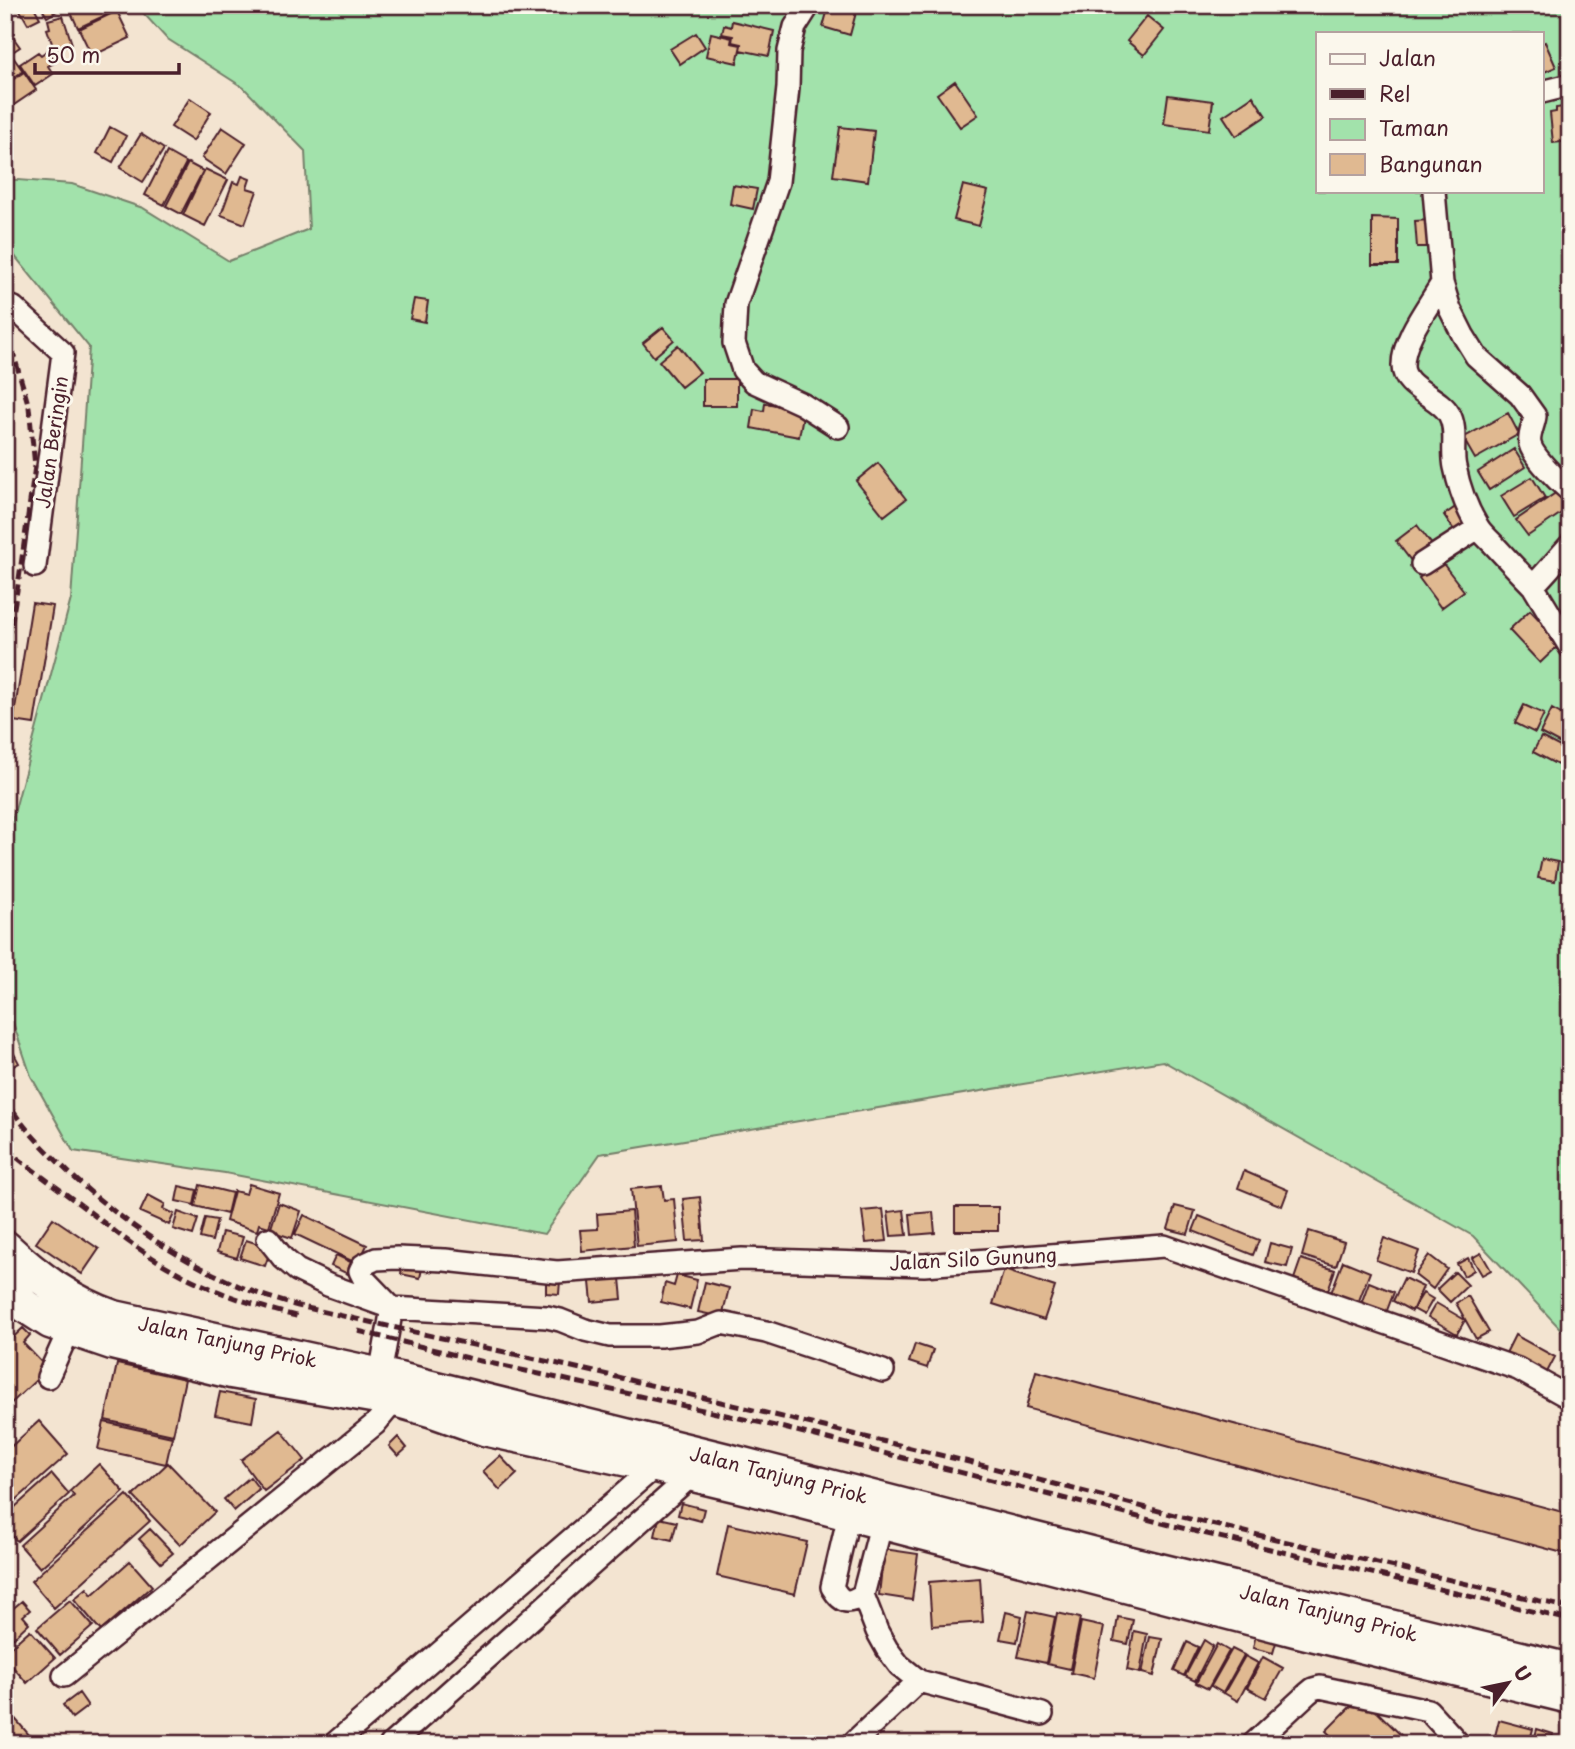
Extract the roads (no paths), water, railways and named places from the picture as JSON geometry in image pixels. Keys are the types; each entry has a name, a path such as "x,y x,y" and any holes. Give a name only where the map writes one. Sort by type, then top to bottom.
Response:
{"highway":[{"name":"Jalan Tanjung Priok","path":"5,1247 45,1282 93,1310 114,1317 391,1385 852,1504 1105,1557 1570,1670"},
{"name":"Jalan Tanjung Priok","path":"5,1289 50,1322 112,1343 231,1372 391,1385 433,1411 484,1429 764,1492 852,1504"},
{"name":"Jalan Tanjung Priok","path":"884,1511 1295,1630 1570,1698"}],"street":[{"path":"809,5 795,27 789,51 778,182 736,304 734,343 743,370 754,382 802,404 838,427"},
{"path":"1544,92 1570,85"},
{"path":"1434,192 1442,284 1450,309 1476,356 1520,395 1530,408 1535,416 1530,444 1556,480 1570,491"},
{"path":"1442,284 1409,340 1403,370 1409,381 1442,405 1451,416 1454,431 1452,450 1457,477 1478,528 1533,586 1570,647"},
{"name":"Jalan Beringin","path":"5,312 14,308 63,353 35,566"},
{"path":"1422,564 1478,528"},
{"path":"1533,586 1570,545"},
{"path":"268,1239 297,1270 393,1308 548,1317 610,1336 660,1336 698,1332 721,1323 766,1332 883,1371"},
{"name":"Jalan Silo Gunung","path":"393,1308 364,1279 360,1271 363,1265 376,1259 397,1258 445,1260 557,1272 742,1259 925,1265 1164,1246 1518,1368 1570,1398"},
{"path":"64,1676 375,1424 391,1385 386,1337 393,1308"},
{"path":"48,1377 69,1330"},
{"path":"334,1744 656,1466"},
{"path":"391,1744 692,1475"},
{"path":"852,1504 832,1587 843,1601 852,1602 863,1595"},
{"path":"884,1511 863,1595 877,1631 899,1665 919,1681 1042,1714"},
{"path":"852,1744 919,1681"},
{"path":"1253,1744 1307,1694 1320,1687 1428,1710 1459,1744"}],"railway":[{"path":"5,335 12,349 29,407 35,466 5,659"},
{"path":"5,1098 21,1122 47,1150 116,1213 187,1260 267,1297 617,1377 973,1463 1194,1520 1570,1608"},
{"path":"5,1148 121,1236 165,1265 221,1292 300,1317"},
{"path":"358,1331 476,1360 780,1427 1194,1531 1570,1620"}]}
